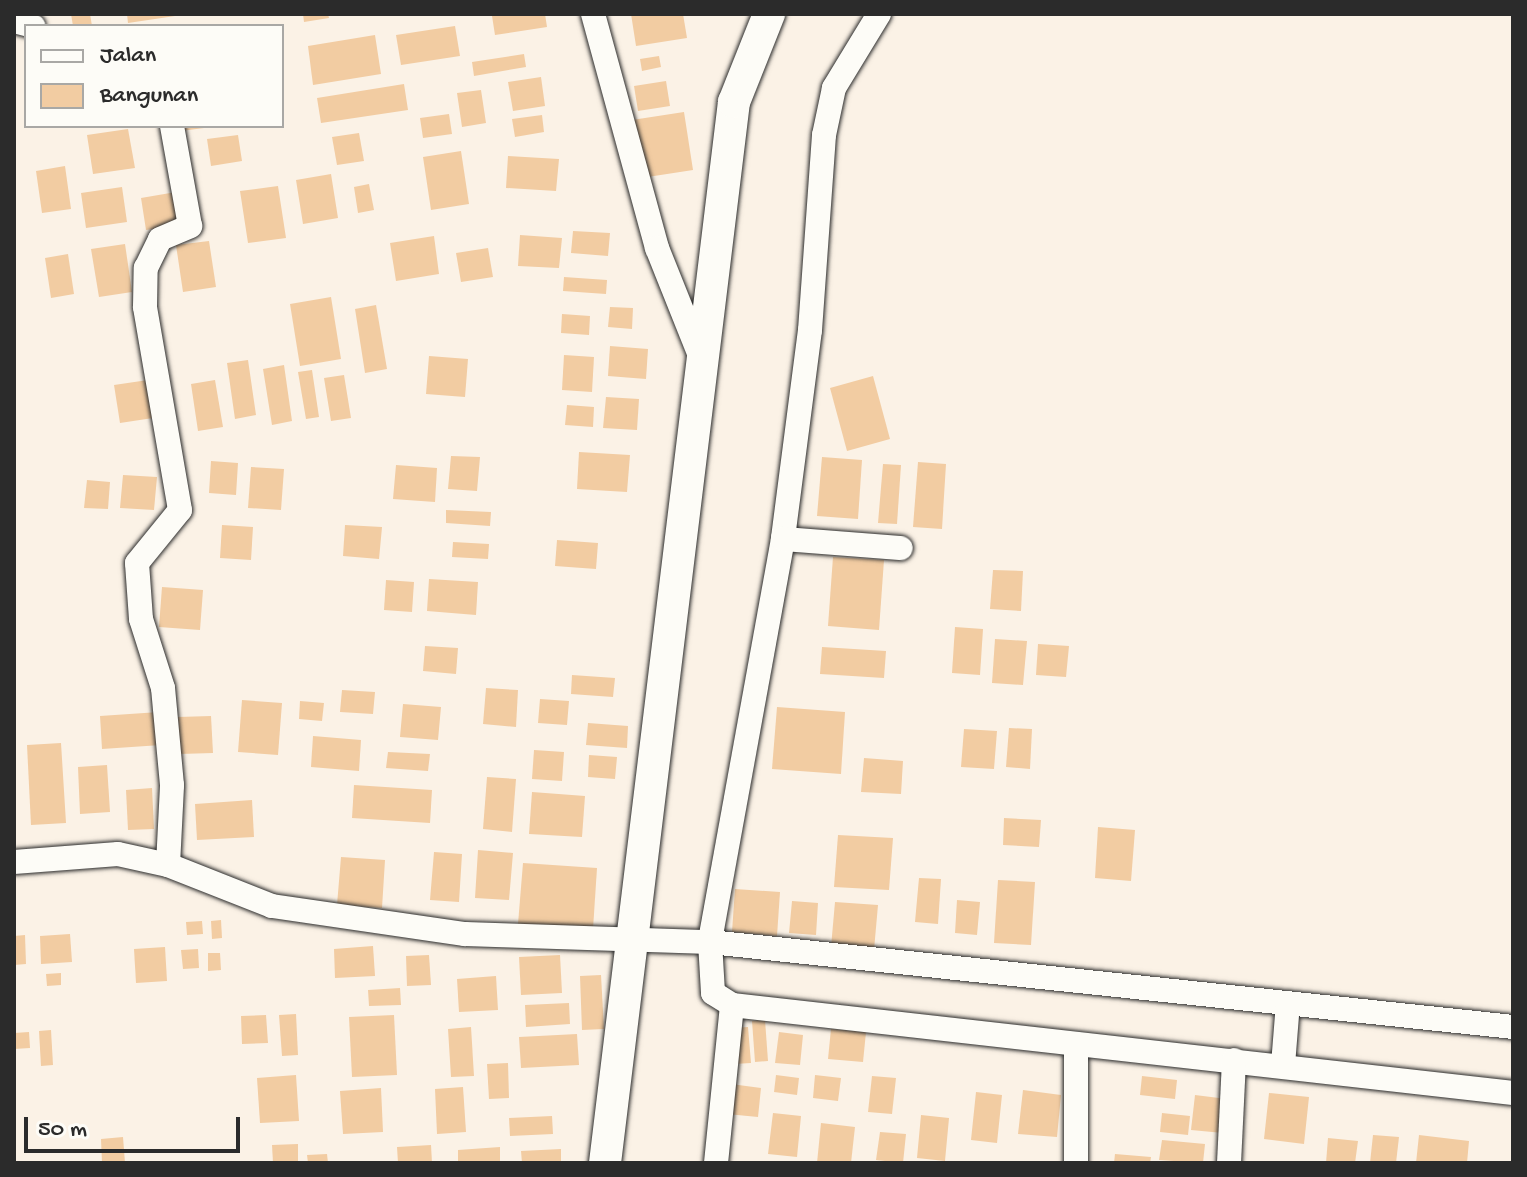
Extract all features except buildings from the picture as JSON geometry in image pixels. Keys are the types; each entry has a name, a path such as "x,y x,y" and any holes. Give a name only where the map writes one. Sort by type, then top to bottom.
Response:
{"main road":[{"path":"605,1163 734,102 769,14"}],"street":[{"path":"593,14 657,248 701,358"},
{"path":"716,1163 722,999 703,942 783,539 824,135 834,88 879,14"},
{"path":"168,865 172,785 163,688 141,619 137,563 180,510 145,307 146,268 160,239 190,226 172,128"},
{"path":"783,539 901,548"},
{"path":"14,862 118,854 168,865 309,913 465,934 633,943 703,942 1513,1027"},
{"path":"722,999 1076,1044 1513,1093"},
{"path":"1283,1065 1288,1003"},
{"path":"1076,1044 1076,1163"},
{"path":"1229,1163 1234,1060"}]}
